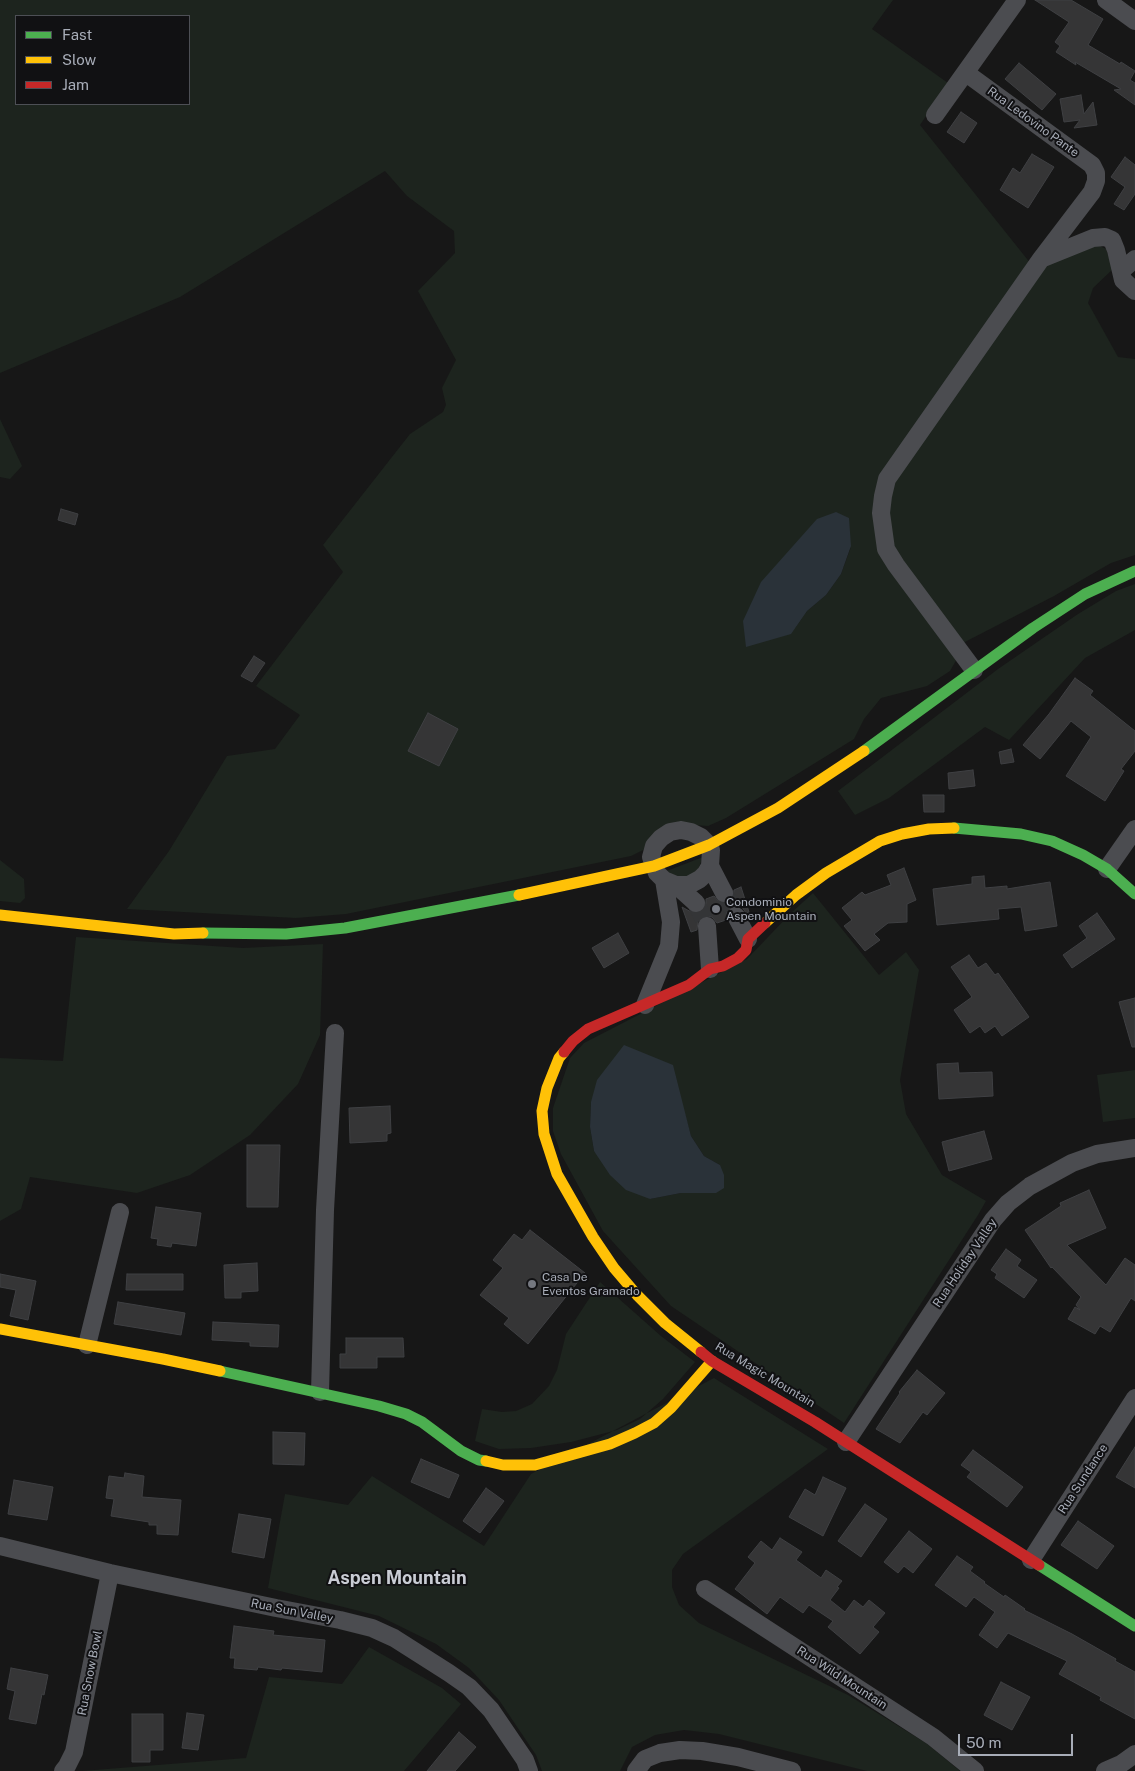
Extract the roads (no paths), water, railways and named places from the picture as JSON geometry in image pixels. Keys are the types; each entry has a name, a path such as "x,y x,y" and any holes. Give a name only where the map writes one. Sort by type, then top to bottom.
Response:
{"street":[{"path":"935,115 1017,0"},
{"path":"1106,0 1135,21"},
{"name":"Rua Ledovino Pante","path":"966,72 1092,165 1096,173 1096,182 1092,192 1041,259"},
{"path":"974,670 886,549 881,513 882,496 887,478 1041,259 1094,238 1104,237 1112,240 1123,280 1135,292"},
{"path":"1121,271 1135,259"},
{"path":"0,915 174,934 294,934 345,928 429,913 654,866 709,845 778,808 847,763 974,670 1085,594 1135,570"},
{"path":"706,926 710,969 723,966 738,958 746,950 748,939 812,882 858,853 880,842 902,834 929,829 963,828 1022,834 1052,841 1083,855 1107,869 1135,894"},
{"path":"1107,869 1135,829"},
{"path":"670,883 689,885 700,879 710,866 709,845 691,832 681,830 670,832 654,846 651,857 657,873 670,883 696,902"},
{"path":"710,866 724,893"},
{"path":"645,1004 669,946 671,922 670,883"},
{"path":"736,916 748,939"},
{"name":"Rua Magic Mountain","path":"710,969 689,984 588,1030 573,1041 559,1058 547,1088 542,1111 544,1134 548,1153 557,1174 593,1237 614,1268 637,1295 666,1323 712,1362 846,1442 1135,1626"},
{"path":"320,1392 325,1210 335,1033"},
{"name":"Rua Holiday Valley","path":"846,1442 993,1220 1008,1203 1030,1186 1072,1163 1097,1154 1135,1148"},
{"path":"87,1345 120,1212"},
{"path":"0,1329 163,1359 379,1406 406,1414 429,1427 461,1451 479,1460 503,1465 535,1465 610,1444 635,1433 654,1422 671,1408 712,1362"},
{"name":"Rua Sundance","path":"1031,1560 1135,1398"},
{"name":"Rua Sun Valley","path":"0,1546 110,1573 372,1628 394,1638 450,1673 468,1687 491,1710 525,1760 529,1771"},
{"name":"Rua Snow Bowl","path":"63,1771 74,1752 110,1573"},
{"name":"Rua Wild Mountain","path":"705,1590 932,1737 976,1771"},
{"path":"636,1771 644,1759 660,1753 680,1750 702,1751 792,1771"},
{"path":"1105,1771 1121,1764 1135,1754"}],"tunnel":[{"path":"724,893 736,916"},
{"path":"696,903 707,926"}],"place":[{"name":"Condominio Aspen Mountain","path":"716,909"},
{"name":"Casa De Eventos Gramado","path":"532,1284"}],"district":[{"name":"Aspen Mountain","path":"397,1578"}]}
